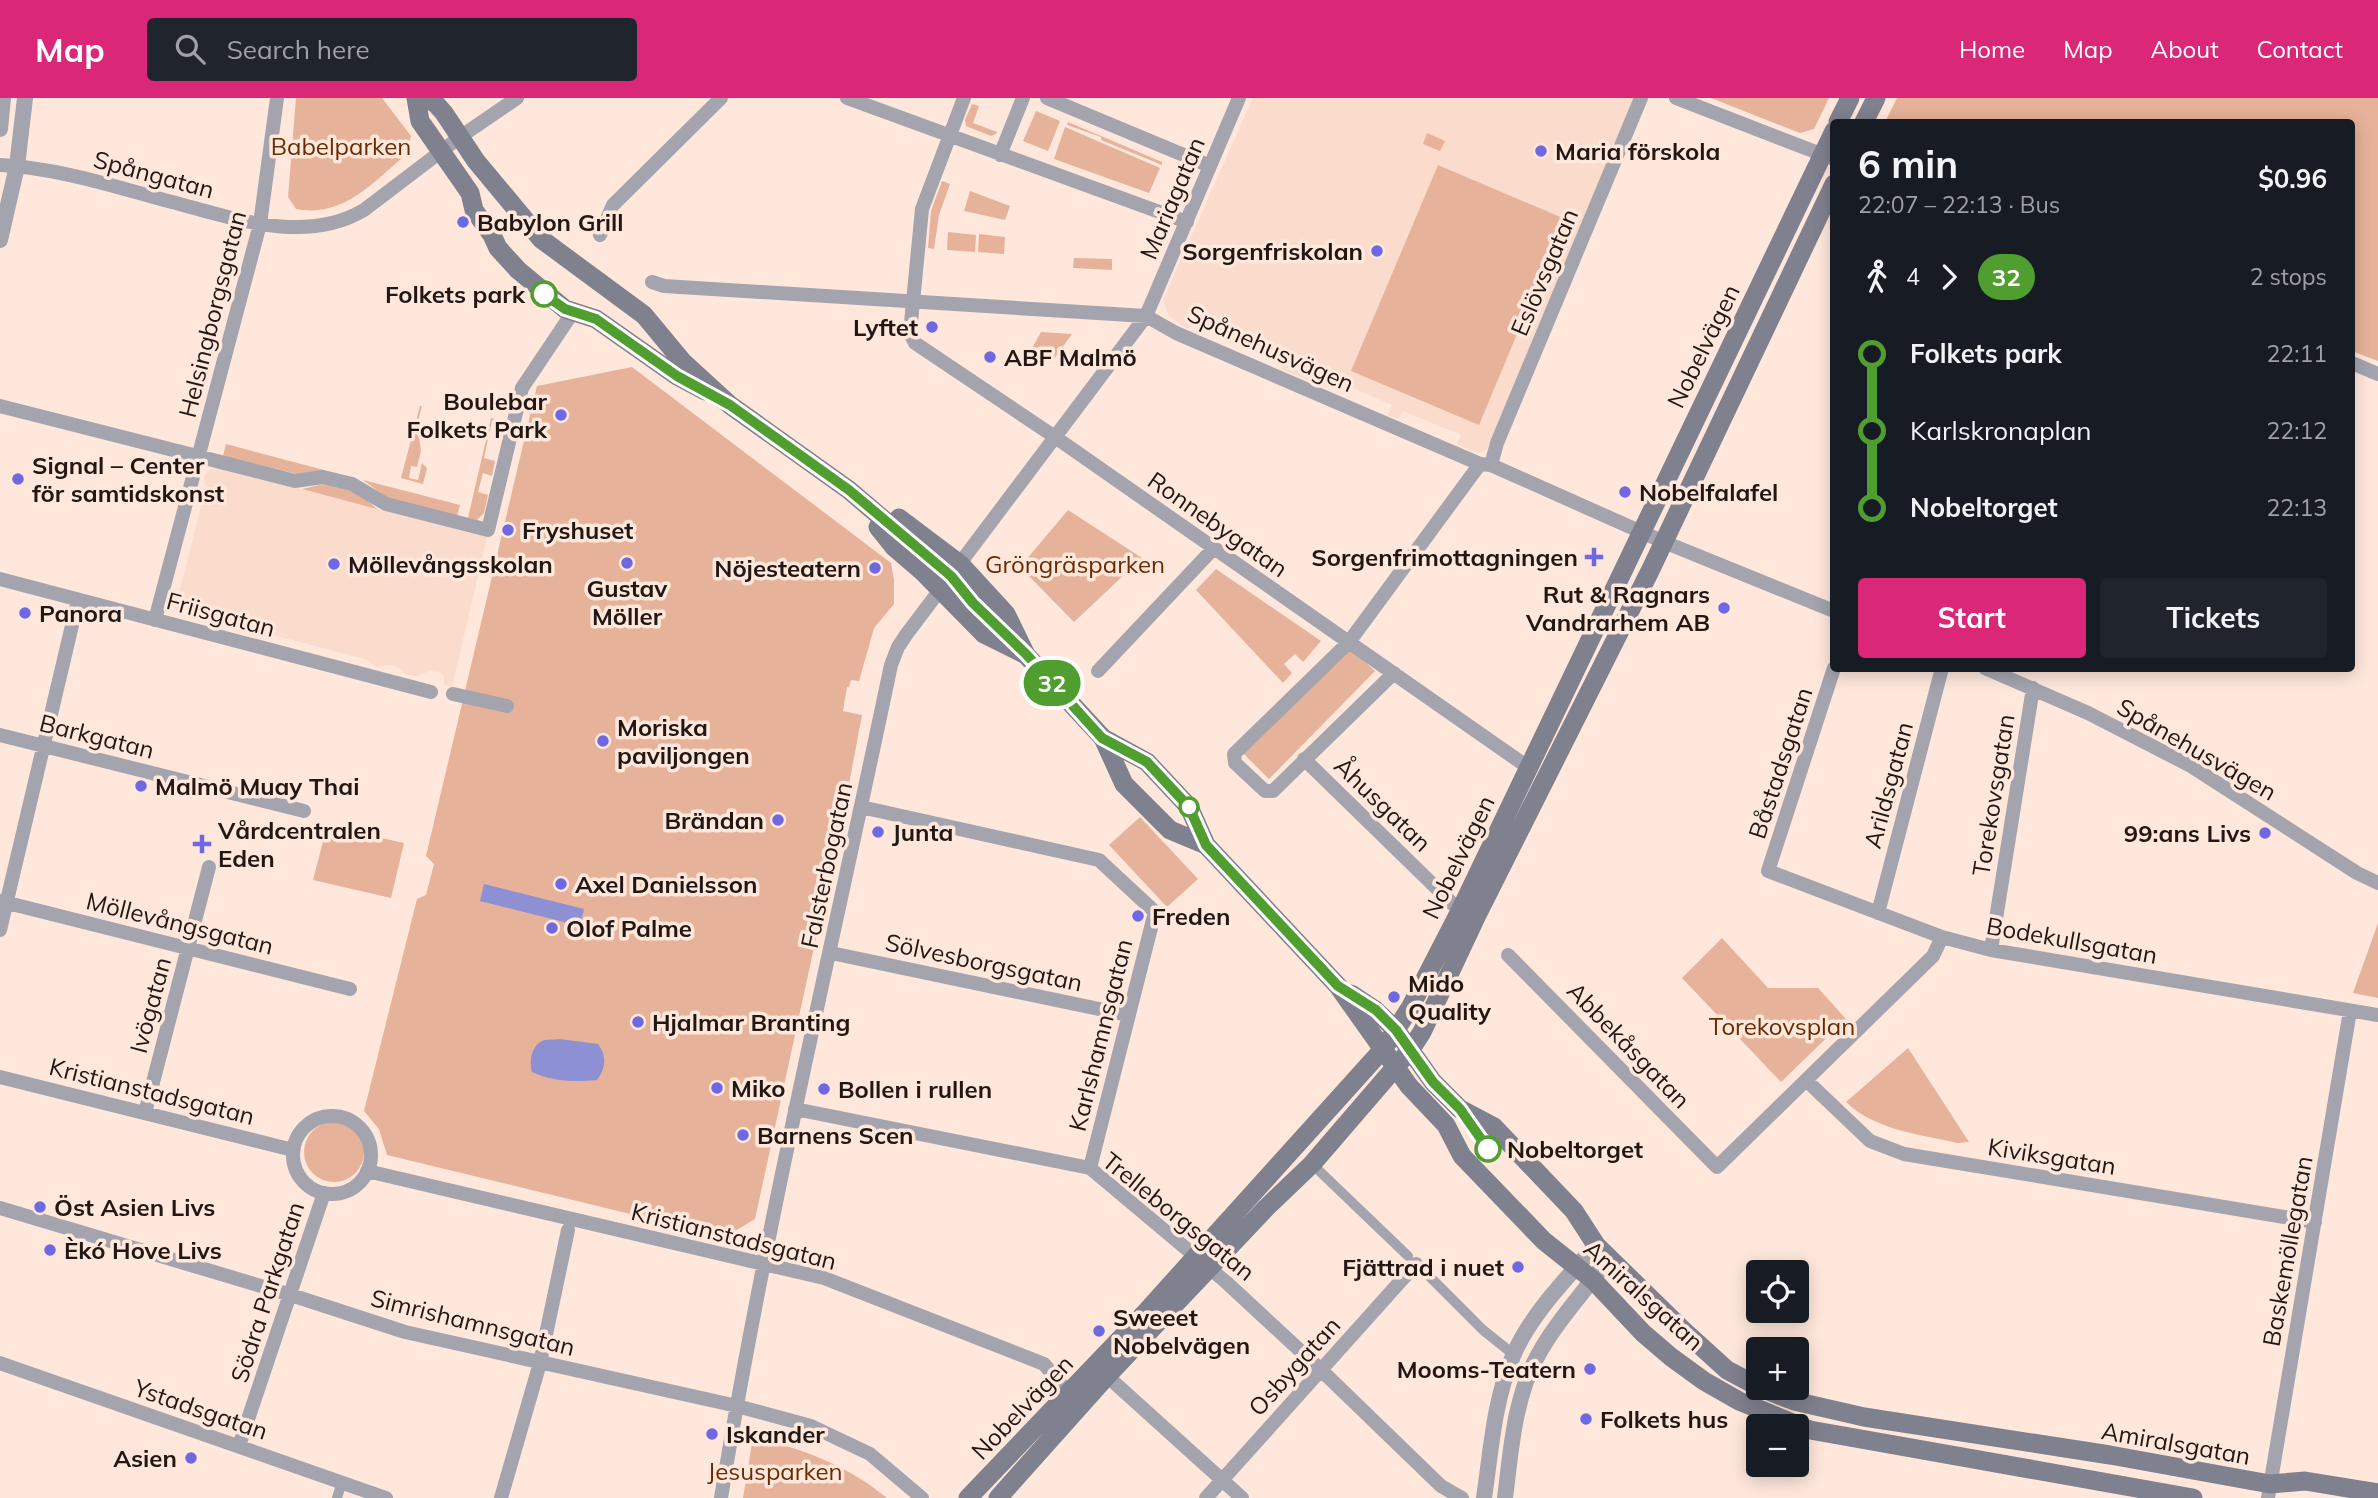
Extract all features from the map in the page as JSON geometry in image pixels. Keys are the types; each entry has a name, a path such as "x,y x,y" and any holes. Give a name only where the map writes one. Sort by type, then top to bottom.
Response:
{"main road":[{"name":"Amiralsgatan","path":"416,98 420,121 470,193 474,210 498,248 543,293 565,309 596,319 677,376 730,405 849,490 905,522 950,577 984,634 1026,654"},
{"name":"Amiralsgatan","path":"427,98 444,113 476,161 541,239 644,316 683,362 730,405"},
{"path":"1840,119 1850,98"},
{"path":"1866,119 1876,98"},
{"name":"Nobelvägen","path":"998,1498 1107,1377 1384,1048 1396,1030 1461,911 1642,532 1828,157"},
{"name":"Nobelvägen","path":"968,1498 1203,1262 1312,1164 1411,1049 1426,1025 1477,915 1664,542 1830,192"},
{"name":"Amiralsgatan","path":"849,490 894,547 923,572 950,577 1006,614 1026,654 1102,738 1124,785 1170,830 1206,845"},
{"name":"Amiralsgatan","path":"1102,738 1147,762 1189,807 1206,845 1338,986 1409,1086 1446,1125 1462,1156 1544,1241 1578,1266 1643,1333 1704,1381 1740,1401 1810,1430 2193,1498"},
{"name":"Amiralsgatan","path":"1338,986 1376,1010 1396,1030 1433,1082 1460,1109 1494,1127 1574,1211 1603,1251 1727,1370 1746,1380"},
{"name":"Amiralsgatan","path":"1792,1400 1864,1417 2110,1455 2269,1491 2305,1481 2378,1493"}],"street":[{"path":"0,129 3,98"},
{"path":"0,240 8,165 24,98"},
{"name":"Helsingborgsgatan","path":"155,620 260,225 276,98"},
{"name":"Spångatan","path":"8,165 53,171 260,225 318,226 348,220 364,210 440,151 517,98"},
{"path":"600,235 613,205 721,98"},
{"path":"847,98 1187,222"},
{"path":"913,301 922,209 964,98"},
{"path":"1000,155 1023,98"},
{"path":"1048,98 1210,166"},
{"name":"Mariagatan","path":"1146,316 1239,98"},
{"name":"Eslövsgatan","path":"1304,759 1273,791 1265,791 1235,763 1234,754 1349,642 1485,464 1497,443 1641,98"},
{"path":"1676,98 1828,157"},
{"name":"Spånehusvägen","path":"653,282 664,286 1146,316 1176,332 1664,542 1830,609"},
{"name":"Ronnebygatan","path":"913,301 910,332 915,343 1055,437 1529,768"},
{"path":"0,406 295,481 323,477 352,484 386,505 488,530 522,388 573,312"},
{"name":"Falsterbogatan","path":"721,1498 762,1265 891,665 898,647 1146,316"},
{"path":"2355,364 2378,374"},
{"path":"1098,671 1213,549"},
{"name":"Friisgatan","path":"0,579 431,692"},
{"path":"0,930 3,902 78,600"},
{"name":"Båstadsgatan","path":"1769,871 1833,672"},
{"name":"Arildsgatan","path":"1878,913 1941,672"},
{"name":"Spånehusvägen","path":"1995,672 2129,733 2191,766 2357,873 2378,883"},
{"path":"1304,759 1394,674"},
{"name":"Torekovsgatan","path":"1991,950 2033,688"},
{"path":"453,694 508,706"},
{"name":"Barkgatan","path":"0,735 304,811"},
{"name":"Åhusgatan","path":"1304,759 1461,911"},
{"name":"Karlshamnsgatan","path":"861,807 1099,860 1154,912 1090,1168"},
{"name":"Ivögatan","path":"145,1113 209,867"},
{"name":"Bodekullsgatan","path":"1769,871 1942,937 1991,950 2378,1015"},
{"name":"Möllevångsgatan","path":"3,902 350,989"},
{"path":"1807,1081 1933,956 1942,937"},
{"name":"Sölvesborgsgatan","path":"831,953 1128,1015"},
{"name":"Abbekåsgatan","path":"1508,955 1717,1167 1807,1081"},
{"name":"Baskemöllegatan","path":"2269,1491 2350,1011"},
{"name":"Kristianstadsgatan","path":"0,1076 293,1150"},
{"name":"Kiviksgatan","path":"1807,1081 1870,1141 1904,1154 2315,1222"},
{"name":"Trelleborgsgatan","path":"795,1109 1090,1168 1203,1262 1321,1370 1441,1486 1462,1498"},
{"path":"331,1116 356,1124 367,1138 370,1154 367,1171 356,1185 333,1194 312,1188 300,1177 293,1160 293,1150 300,1133 313,1120 331,1116"},
{"path":"1312,1164 1483,1331 1513,1354"},
{"name":"Kristianstadsgatan","path":"367,1171 824,1278 1044,1364 1069,1394"},
{"name":"Södra Parkgatan","path":"239,1446 324,1192"},
{"name":"Simrishamnsgatan","path":"0,1208 405,1332 737,1406 811,1426 870,1454 922,1498"},
{"path":"501,1498 540,1363 568,1230"},
{"path":"1484,1498 1496,1418 1513,1354 1531,1325 1578,1266 1603,1251"},
{"path":"1505,1498 1518,1409 1532,1369 1553,1332 1593,1280 1603,1251"},
{"name":"Osbygatan","path":"1206,1498 1416,1264"},
{"name":"Ystadsgatan","path":"0,1363 386,1498"},
{"path":"1107,1377 1242,1498"},
{"path":"337,1498 342,1482"}],"shaded area":[{"name":"Sorgenfriskolan","path":"1253,98 1634,98 1487,449 1474,452 1457,444 1461,435 1403,411 1398,419 1388,415 1392,405 1334,380 1330,389 1281,369 1284,360 1193,320 1188,329 1169,316 1163,300"},
{"name":"Möllevångsskolan","path":"220,468 487,537 452,687 444,684 444,676 440,672 406,675 400,668 390,665 376,667 368,660 206,617 197,620 178,613 174,608 173,598 180,589 206,487 204,476 210,469"}],"green space":[{"name":"Babelparken","path":"296,98 382,98 411,136 407,154 370,186 343,203 329,208 296,209 288,197"},
{"path":"1711,98 1829,98 1814,129 1800,133"},
{"path":"1897,98 2378,98 2378,361 2355,352 2355,119 1886,119"},
{"path":"972,104 979,106 973,123 997,132 996,134 991,136 966,126 965,120"},
{"path":"1036,111 1060,121 1048,151 1023,141"},
{"path":"1068,122 1162,162 1162,165 1101,140 1101,137 1067,125"},
{"path":"1065,127 1160,168 1149,193 1054,159"},
{"path":"1427,133 1445,141 1440,151 1423,144"},
{"path":"1438,165 1565,219 1479,425 1351,371"},
{"path":"942,181 950,184 939,215 934,249 928,248 931,211"},
{"path":"970,191 1010,206 1005,220 964,211"},
{"path":"948,232 976,235 975,252 947,250"},
{"path":"979,234 1005,237 1004,254 978,252"},
{"path":"1074,258 1112,259 1112,270 1073,268"},
{"path":"1041,332 1072,334 1051,363 1031,350"},
{"path":"632,367 891,563 894,580 894,604 874,628 859,681 851,680 847,687 843,711 862,715 755,1219 725,1237 387,1155 379,1129 364,1111 417,899 426,895 434,864 426,856 537,386"},
{"path":"420,406 417,425 421,451 417,467 411,466 409,478 418,480 422,463 427,468 423,484 401,478"},
{"path":"491,418 495,419 492,421 484,458 495,461 492,476 483,473 478,492 488,495 484,513 477,520 468,518"},
{"path":"226,444 324,470 301,475 223,456"},
{"path":"363,480 460,505 457,516 389,499"},
{"path":"324,484 358,492 377,509 302,489"},
{"name":"Gröngräsparken","path":"1068,510 1142,558 1074,622 1020,567"},
{"path":"1216,569 1321,641 1303,662 1295,654 1284,664 1292,673 1283,683 1196,590"},
{"path":"1346,644 1375,671 1269,779 1241,751"},
{"path":"1140,817 1198,879 1167,907 1109,845"},
{"path":"327,826 404,843 391,898 313,880"},
{"path":"2378,923 2378,998 2353,993"},
{"name":"Torekovsplan","path":"1722,938 1768,988 1818,988 1846,1019 1781,1082 1682,978"},
{"path":"1908,1048 1969,1142 1957,1143 1898,1130 1870,1119 1846,1102"},
{"path":"328,1122 340,1122 359,1135 364,1152 362,1164 351,1177 340,1182 328,1182 309,1169 304,1158 304,1146 317,1127"},
{"name":"Jesusparken","path":"753,1437 789,1447 840,1467 887,1498 743,1498"}],"water":[{"path":"484,884 584,909 580,926 480,901"},
{"path":"559,1039 598,1044 604,1062 597,1080 564,1080 532,1072 531,1060 538,1043"}],"bus line":[{"name":"32","path":"544,294 565,309 596,319 677,376 730,405 849,490 951,576 973,603 1026,654 1102,738 1147,762 1189,807 1206,845 1338,986 1376,1010 1396,1030 1433,1082 1460,1109 1488,1149"}],"place":[{"name":"Maria förskola","path":"1541,151"},
{"name":"Babylon Grill","path":"463,222"},
{"name":"Sorgenfriskolan","path":"1377,251"},
{"name":"Folkets park","path":"544,294"},
{"name":"Lyftet","path":"932,327"},
{"name":"ABF Malmö","path":"990,357"},
{"name":"Boulebar Folkets Park","path":"561,415"},
{"name":"Signal – Center för samtidskonst","path":"18,479"},
{"name":"Nobelfalafel","path":"1625,492"},
{"name":"Fryshuset","path":"508,530"},
{"name":"Sorgenfrimottagningen","path":"1594,557"},
{"name":"Gustav Möller","path":"627,563"},
{"name":"Möllevångsskolan","path":"334,564"},
{"name":"Nöjesteatern","path":"875,568"},
{"name":"Rut & Ragnars Vandrarhem AB","path":"1724,608"},
{"name":"Panora","path":"25,613"},
{"name":"Moriska paviljongen","path":"603,741"},
{"name":"Malmö Muay Thai","path":"141,786"},
{"name":"Brändan","path":"778,820"},
{"name":"Junta","path":"878,832"},
{"name":"99:ans Livs","path":"2265,833"},
{"name":"Vårdcentralen Eden","path":"202,844"},
{"name":"Axel Danielsson","path":"561,884"},
{"name":"Freden","path":"1138,916"},
{"name":"Olof Palme","path":"552,928"},
{"name":"Mido Quality","path":"1394,997"},
{"name":"Hjalmar Branting","path":"638,1022"},
{"name":"Miko","path":"717,1088"},
{"name":"Bollen i rullen","path":"824,1089"},
{"name":"Barnens Scen","path":"743,1135"},
{"name":"Nobeltorget","path":"1488,1149"},
{"name":"Öst Asien Livs","path":"40,1207"},
{"name":"Èkó Hove Livs","path":"50,1250"},
{"name":"Fjättrad i nuet","path":"1518,1267"},
{"name":"Sweeet Nobelvägen","path":"1099,1331"},
{"name":"Mooms-Teatern","path":"1590,1369"},
{"name":"Folkets hus","path":"1586,1419"},
{"name":"Iskander","path":"712,1434"},
{"name":"Asien","path":"191,1458"}]}
